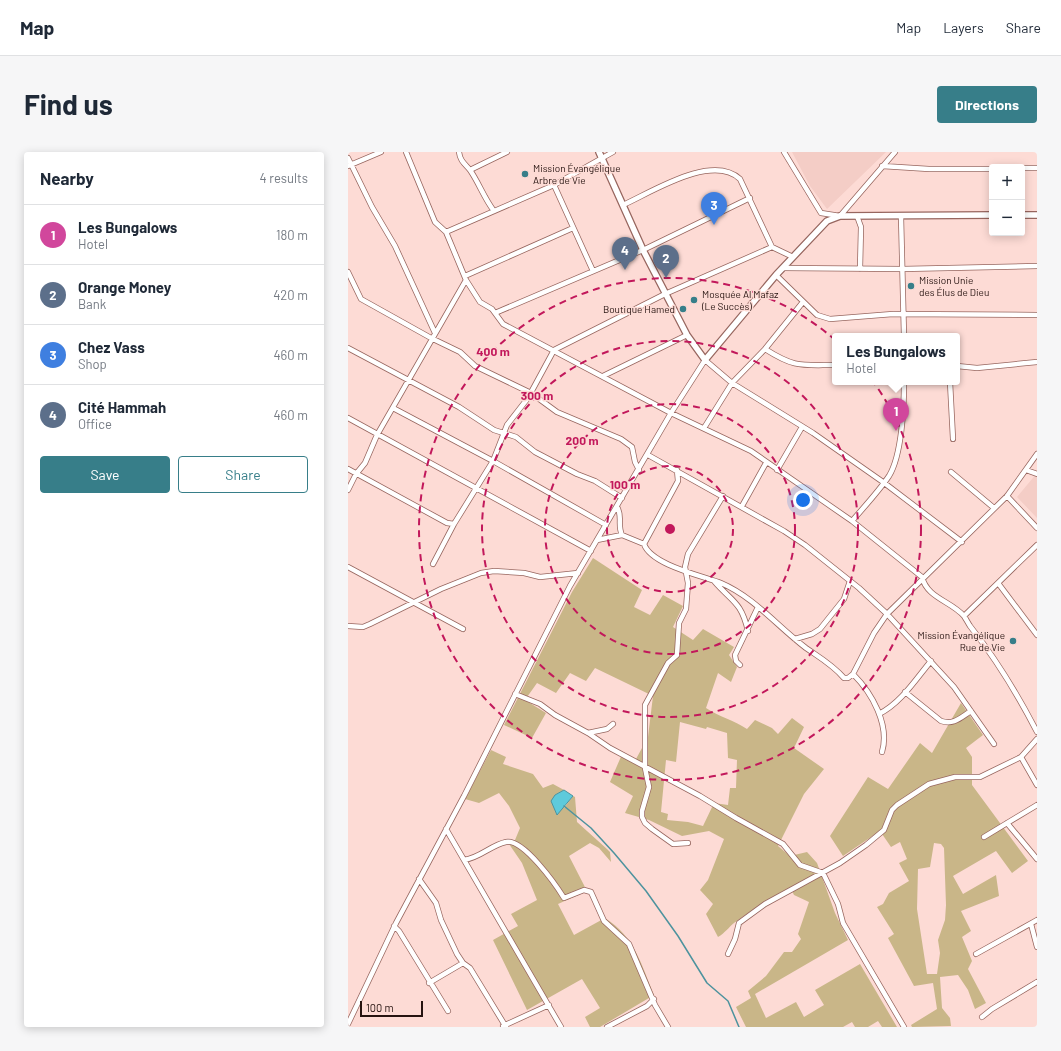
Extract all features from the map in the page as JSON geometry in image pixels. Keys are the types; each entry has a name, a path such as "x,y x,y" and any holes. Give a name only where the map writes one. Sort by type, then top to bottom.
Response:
{"street":[{"path":"350,166 381,152"},
{"path":"406,152 435,222 446,232 465,278 480,302 490,307 507,326 671,413 751,451 766,463 852,521 922,577 930,592 952,606 964,616 984,643 1022,703 1037,732"},
{"path":"459,152 462,163 470,170 483,196 494,211"},
{"path":"470,170 507,152"},
{"path":"599,152 643,250 665,294 687,335 705,360 732,384 883,482 962,542"},
{"path":"446,232 554,185 613,152"},
{"path":"784,152 821,213 840,216 989,215"},
{"path":"348,1024 394,926 446,829 578,572 648,455 671,413 705,360 776,275 827,221 840,216 895,152"},
{"path":"348,158 350,166 394,246 435,333"},
{"path":"882,166 929,169 989,169"},
{"path":"1025,168 1037,168"},
{"path":"623,205 695,172 704,170 730,172 740,179 772,247 793,257"},
{"path":"554,185 593,272"},
{"path":"495,313 643,250 750,198"},
{"path":"1025,215 1037,215"},
{"path":"857,216 860,228 860,269"},
{"path":"901,216 904,333"},
{"path":"348,490 356,474 365,463 377,435 410,380 431,338 465,278 573,228"},
{"path":"433,564 454,524 493,461 507,425 531,393 554,350 665,294 772,247"},
{"path":"784,268 902,269 1037,266"},
{"path":"348,272 360,299 431,338 460,352 475,366 531,393 558,412 621,439 632,447 635,462 639,470"},
{"path":"776,275 817,315 830,319 903,314 1037,315"},
{"path":"704,428 732,384 765,350 803,302"},
{"path":"603,376 687,335"},
{"path":"348,348 410,380 503,434 516,437 535,452 577,474 595,481 622,498"},
{"path":"765,350 788,363 797,365 832,365"},
{"path":"960,366 977,368 1037,362"},
{"path":"852,521 868,503 892,469 900,441 904,385"},
{"path":"950,385 953,439"},
{"path":"393,408 493,461 606,525"},
{"path":"348,418 591,551"},
{"path":"777,470 802,428"},
{"path":"597,540 622,535 644,544 647,550 660,560 686,572 733,589 758,607 795,639 821,657 844,678 848,678 853,674 874,633 887,614 922,577 962,542 1007,496 1037,454"},
{"path":"648,455 742,506 805,545 850,581 887,614 954,687 994,744"},
{"path":"742,506 766,463"},
{"path":"348,469 447,523 454,524"},
{"path":"644,544 678,481 676,470"},
{"path":"1026,470 1037,474"},
{"path":"951,472 994,508"},
{"path":"688,844 673,844 645,822 642,811 649,787 645,768 645,705 668,663 677,656 679,623 686,609 688,583 686,572 688,554 722,496"},
{"path":"1007,496 1037,528"},
{"path":"617,507 620,512 620,528 622,535"},
{"path":"964,616 1037,545"},
{"path":"348,567 463,629"},
{"path":"348,626 363,627 465,578 481,573 494,571 524,573 540,577 578,572"},
{"path":"714,581 738,604 748,632"},
{"path":"795,639 812,634 820,629 844,600 850,581"},
{"path":"998,583 1037,635"},
{"path":"740,665 736,660 735,655 748,632 758,607"},
{"path":"879,714 888,709 905,692 931,661"},
{"path":"853,674 860,681 875,703 879,714 884,745 882,752"},
{"path":"905,692 947,723 956,721 971,711"},
{"path":"515,694 540,704 555,715 588,733 610,748 700,796 783,844 800,865 823,873 838,904 843,923 904,1027"},
{"path":"588,733 607,729 614,724"},
{"path":"728,954 735,939 739,923 765,904 823,873 866,845 884,830 892,810 897,805 929,784 955,777 980,776 1021,757 1037,740"},
{"path":"1021,757 1037,785"},
{"path":"984,837 1037,805"},
{"path":"1006,823 1037,860"},
{"path":"446,829 561,1027"},
{"path":"464,860 472,859 501,844 514,842 542,867 564,898 584,890 591,892 604,921 629,944 668,1027"},
{"path":"419,879 436,902 441,920 457,954 463,963 470,968 504,1026 549,1006"},
{"path":"976,954 1037,920"},
{"path":"1031,924 1037,948"},
{"path":"394,926 399,931 429,983 448,1011"},
{"path":"429,983 463,963"},
{"path":"982,1017 992,1009 1037,982"},
{"path":"610,1027 647,1006 654,999"}],"shaded area":[{"path":"792,152 886,152 827,209 810,186"},
{"path":"1037,473 1037,518 1017,497"},
{"path":"593,558 642,590 634,607 650,615 663,595 683,606 673,627 693,640 703,629 734,647 729,655 737,667 731,682 718,673 706,708 747,729 755,720 772,728 778,734 792,718 804,727 794,748 824,769 804,794 778,846 790,856 807,852 817,863 835,913 848,940 755,994 766,1018 796,1002 804,1017 824,1005 815,990 860,964 897,1027 882,1027 878,1021 868,1027 855,1027 852,1022 843,1027 746,1027 736,1007 751,998 748,991 766,976 784,952 792,952 801,939 798,934 809,902 794,895 792,891 748,913 718,937 706,914 713,904 700,890 708,880 724,839 709,831 682,836 649,820 625,813 633,796 610,782 623,752 636,759 648,737 653,696 595,668 586,681 570,673 556,693 537,683 525,700 546,713 532,738 504,725 572,592","holes":["680,722 706,729 707,727 727,733 728,758 737,760 736,788 730,788 728,805 714,803 703,826 688,822 667,820 668,814 661,812 666,760 676,762"]},
{"path":"961,703 983,735 966,748 972,757 972,785 1028,861 1012,873 996,851 953,876 963,894 996,875 999,896 961,911 971,931 962,937 972,961 968,969 986,1003 975,1009 968,990 958,975 940,977 942,1008 950,1018 951,1026 912,1027 911,1025 937,1009 933,983 914,986 888,938 894,934 877,907 883,904 889,893 909,881 899,863 907,859 900,842 891,847 880,831 843,856 830,836 868,777 888,789 920,743 932,753","holes":["934,843 941,844 944,848 946,905 945,920 938,940 940,953 937,974 927,974 917,909 918,869 930,867"]},
{"path":"491,750 506,757 503,764 533,774 543,788 553,784 564,790 555,795 564,808 573,796 575,797 577,822 610,852 611,862 599,848 590,843 569,856 587,891 558,904 574,935 605,918 615,925 636,952 654,995 600,1027 590,1027 585,1017 600,1008 582,979 527,1010 493,940 518,926 511,914 537,900 522,863 509,844 515,840 520,828 509,806 499,793 479,803 465,799"}],"water":[{"path":"564,790 573,796 557,815 551,801 555,795"}],"waterway":[{"path":"564,806 591,828 646,891 678,936 707,983 728,1001 739,1027"}],"place":[{"name":"Mission Évangélique Arbre de Vie","path":"525,174"},
{"name":"Chez Vass","path":"714,225"},
{"name":"Cité Hammah","path":"625,270"},
{"name":"Orange Money","path":"666,278"},
{"name":"Mission Unie des Élus de Dieu","path":"911,286"},
{"name":"Mosquée Al Mafaz (Le Succès)","path":"694,300"},
{"name":"Boutique Hamed","path":"683,309"},
{"name":"Les Bungalows","path":"896,431"},
{"name":"Mission Évangélique Rue de Vie","path":"1013,641"}]}
